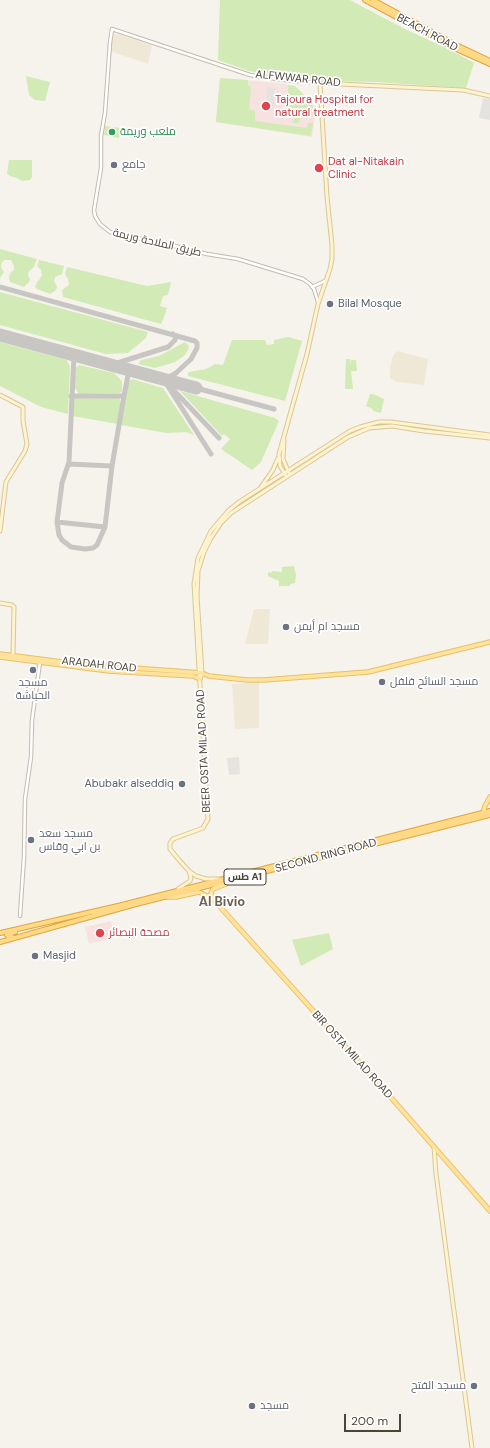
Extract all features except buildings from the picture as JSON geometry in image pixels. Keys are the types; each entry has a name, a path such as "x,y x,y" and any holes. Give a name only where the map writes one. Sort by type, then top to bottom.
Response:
{"highway":[{"name":"BEACH ROAD","path":"365,0 454,48 490,64"},
{"name":"BEACH ROAD","path":"373,0 456,45 490,60"},
{"name":"SECOND RING ROAD","path":"0,933 105,909 490,811"},
{"name":"SECOND RING ROAD","path":"0,942 166,897 490,815"},
{"path":"34,932 9,937 7,936 18,931 105,909"}],"main road":[{"name":"ALFWWAR ROAD","path":"320,82 462,90 490,96"},
{"path":"259,489 273,470 279,454 318,304 330,267 332,253 320,82"},
{"path":"0,395 24,408 27,444 25,451 6,482 0,531"},
{"path":"200,661 197,585 199,567 206,547 218,527 230,513 350,431 360,427 379,422 403,423 490,435"},
{"path":"200,661 194,596 194,575 198,558 205,542 219,520 234,506 259,489 348,437 362,430 373,427 392,426 490,438"},
{"path":"284,438 283,459 287,474"},
{"path":"279,454 279,462 287,474"},
{"path":"0,603 12,604 14,607 12,635 13,655"},
{"name":"ARADAH ROAD","path":"0,654 13,655 39,661 140,671 200,673 209,676 255,680 360,674 490,642"},
{"path":"0,657 39,661"},
{"name":"BEER OSTA MILAD ROAD","path":"200,661 208,819 203,828 173,839 170,844 170,849 189,871 196,876 202,878 224,879"},
{"path":"140,671 193,676 200,679"},
{"path":"483,813 490,798"},
{"path":"174,891 190,881 191,878 189,871"},
{"path":"213,899 211,893 213,889 230,881"},
{"path":"166,897 176,898 199,892 213,899"},
{"name":"BIR OSTA MILAD ROAD","path":"213,899 490,1212"},
{"path":"434,1147 436,1174 472,1448"}],"street":[{"name":"ALFWWAR ROAD","path":"112,29 250,75 320,82"},
{"name":"طريق الملاحة وريمة","path":"112,29 105,113 101,133 101,168 94,210 100,224 104,229 113,233 207,254 238,259 284,272 303,279 312,287"},
{"path":"318,304 316,294 312,287 326,281"},
{"path":"20,916 24,857 24,799 31,757 32,720 39,661"}],"shaded area":[{"path":"114,33 152,45 148,64 110,50"},
{"name":"Tajoura Hospital for natural treatment","path":"220,78 295,86 310,101 316,111 312,137 216,122"},
{"path":"267,87 275,88 274,107 266,107"},
{"path":"483,98 490,99 490,120 479,118"},
{"path":"397,351 428,359 424,385 397,382 390,378 390,367 393,356"},
{"path":"254,609 270,609 268,644 245,644"},
{"path":"259,682 259,728 235,729 232,684"},
{"path":"239,757 240,774 229,775 227,758"},
{"name":"مصحة البصائر","path":"111,921 115,938 89,944 85,927"}],"green space":[{"path":"220,0 350,0 474,63 466,88 280,77 249,71 218,60"},
{"path":"26,76 50,82 45,101 35,100 29,95"},
{"path":"220,78 248,80 248,86 251,86 249,109 255,111 255,121 307,128 308,123 313,123 311,136 216,122"},
{"path":"288,85 295,86 310,101 316,111 315,117 300,115 299,123 293,123 296,111 295,109 291,108 286,110"},
{"name":"ملعب وريمة","path":"105,126 120,128 119,138 104,135"},
{"path":"9,160 32,160 32,177 30,180 22,181 7,174"},
{"path":"0,249 37,259 34,267 29,271 29,282 24,287 10,282 10,273 14,270 11,260 4,260 1,264 1,268 4,272 0,278"},
{"path":"39,260 64,266 62,274 55,277 54,281 57,287 56,290 50,294 35,287 42,275 41,270 37,266"},
{"path":"67,267 147,286 171,282 168,295 163,296 160,306 167,308 161,324 63,297 62,290 69,285 65,274"},
{"path":"0,292 148,332 146,338 128,353 106,354 0,325"},
{"path":"288,337 302,341 285,401 188,376 189,372 206,369 215,364 223,365 232,340 265,340 267,345 274,344 274,340"},
{"path":"0,342 67,360 70,367 68,414 41,407 0,386"},
{"path":"185,342 189,346 188,350 184,356 175,362 155,368 138,364 141,360 159,356"},
{"path":"346,359 350,359 351,365 351,360 356,360 357,371 351,371 353,389 345,389"},
{"path":"79,365 114,373 122,382 122,391 120,393 79,394 74,387 74,369"},
{"path":"132,379 163,388 194,435 186,432 167,433 121,425 129,381"},
{"path":"180,391 275,418 279,421 261,462 252,470 221,449 230,439 224,434 222,436"},
{"path":"370,394 384,399 381,413 373,411 373,409 366,406"},
{"path":"76,397 119,398 121,402 118,424 72,416 73,401"},
{"path":"294,566 296,575 295,583 290,584 290,586 279,586 279,581 268,576 268,572 282,572 282,567"},
{"path":"329,933 333,949 301,966 292,940"}],"taxiway":[{"path":"0,287 195,341 197,343 197,348 191,359 176,373 164,380"},
{"path":"111,365 168,347 175,340 176,337 173,334"},
{"path":"74,355 69,462 62,483 57,522 59,535 62,540 71,547 85,549 93,548 97,545 105,527 112,466 129,370"},
{"path":"211,454 164,380 219,438"},
{"path":"196,388 274,409"},
{"path":"71,396 124,396"},
{"path":"69,464 112,466"},
{"path":"57,522 105,527"}],"runway":[{"path":"0,335 196,388"}],"place":[{"name":"Tajoura Hospital for natural treatment","path":"266,106"},
{"name":"ملعب وريمة","path":"112,132"},
{"name":"جامع","path":"114,165"},
{"name":"Dat al-Nitakain Clinic","path":"319,168"},
{"name":"Bilal Mosque","path":"330,304"},
{"name":"مسجد ام أيمن","path":"286,627"},
{"name":"مسجد الحباشة","path":"33,670"},
{"name":"مسجد السائح فلفل","path":"382,682"},
{"name":"Abubakr alseddiq","path":"182,784"},
{"name":"مسجد سعد بن ابي وقاس","path":"31,840"},
{"name":"مصحة البصائر","path":"100,933"},
{"name":"Masjid","path":"35,956"},
{"name":"مسجد الفتح","path":"474,1386"},
{"name":"مسجد","path":"252,1406"}],"district":[{"name":"Al Bivio","path":"222,903"}]}
